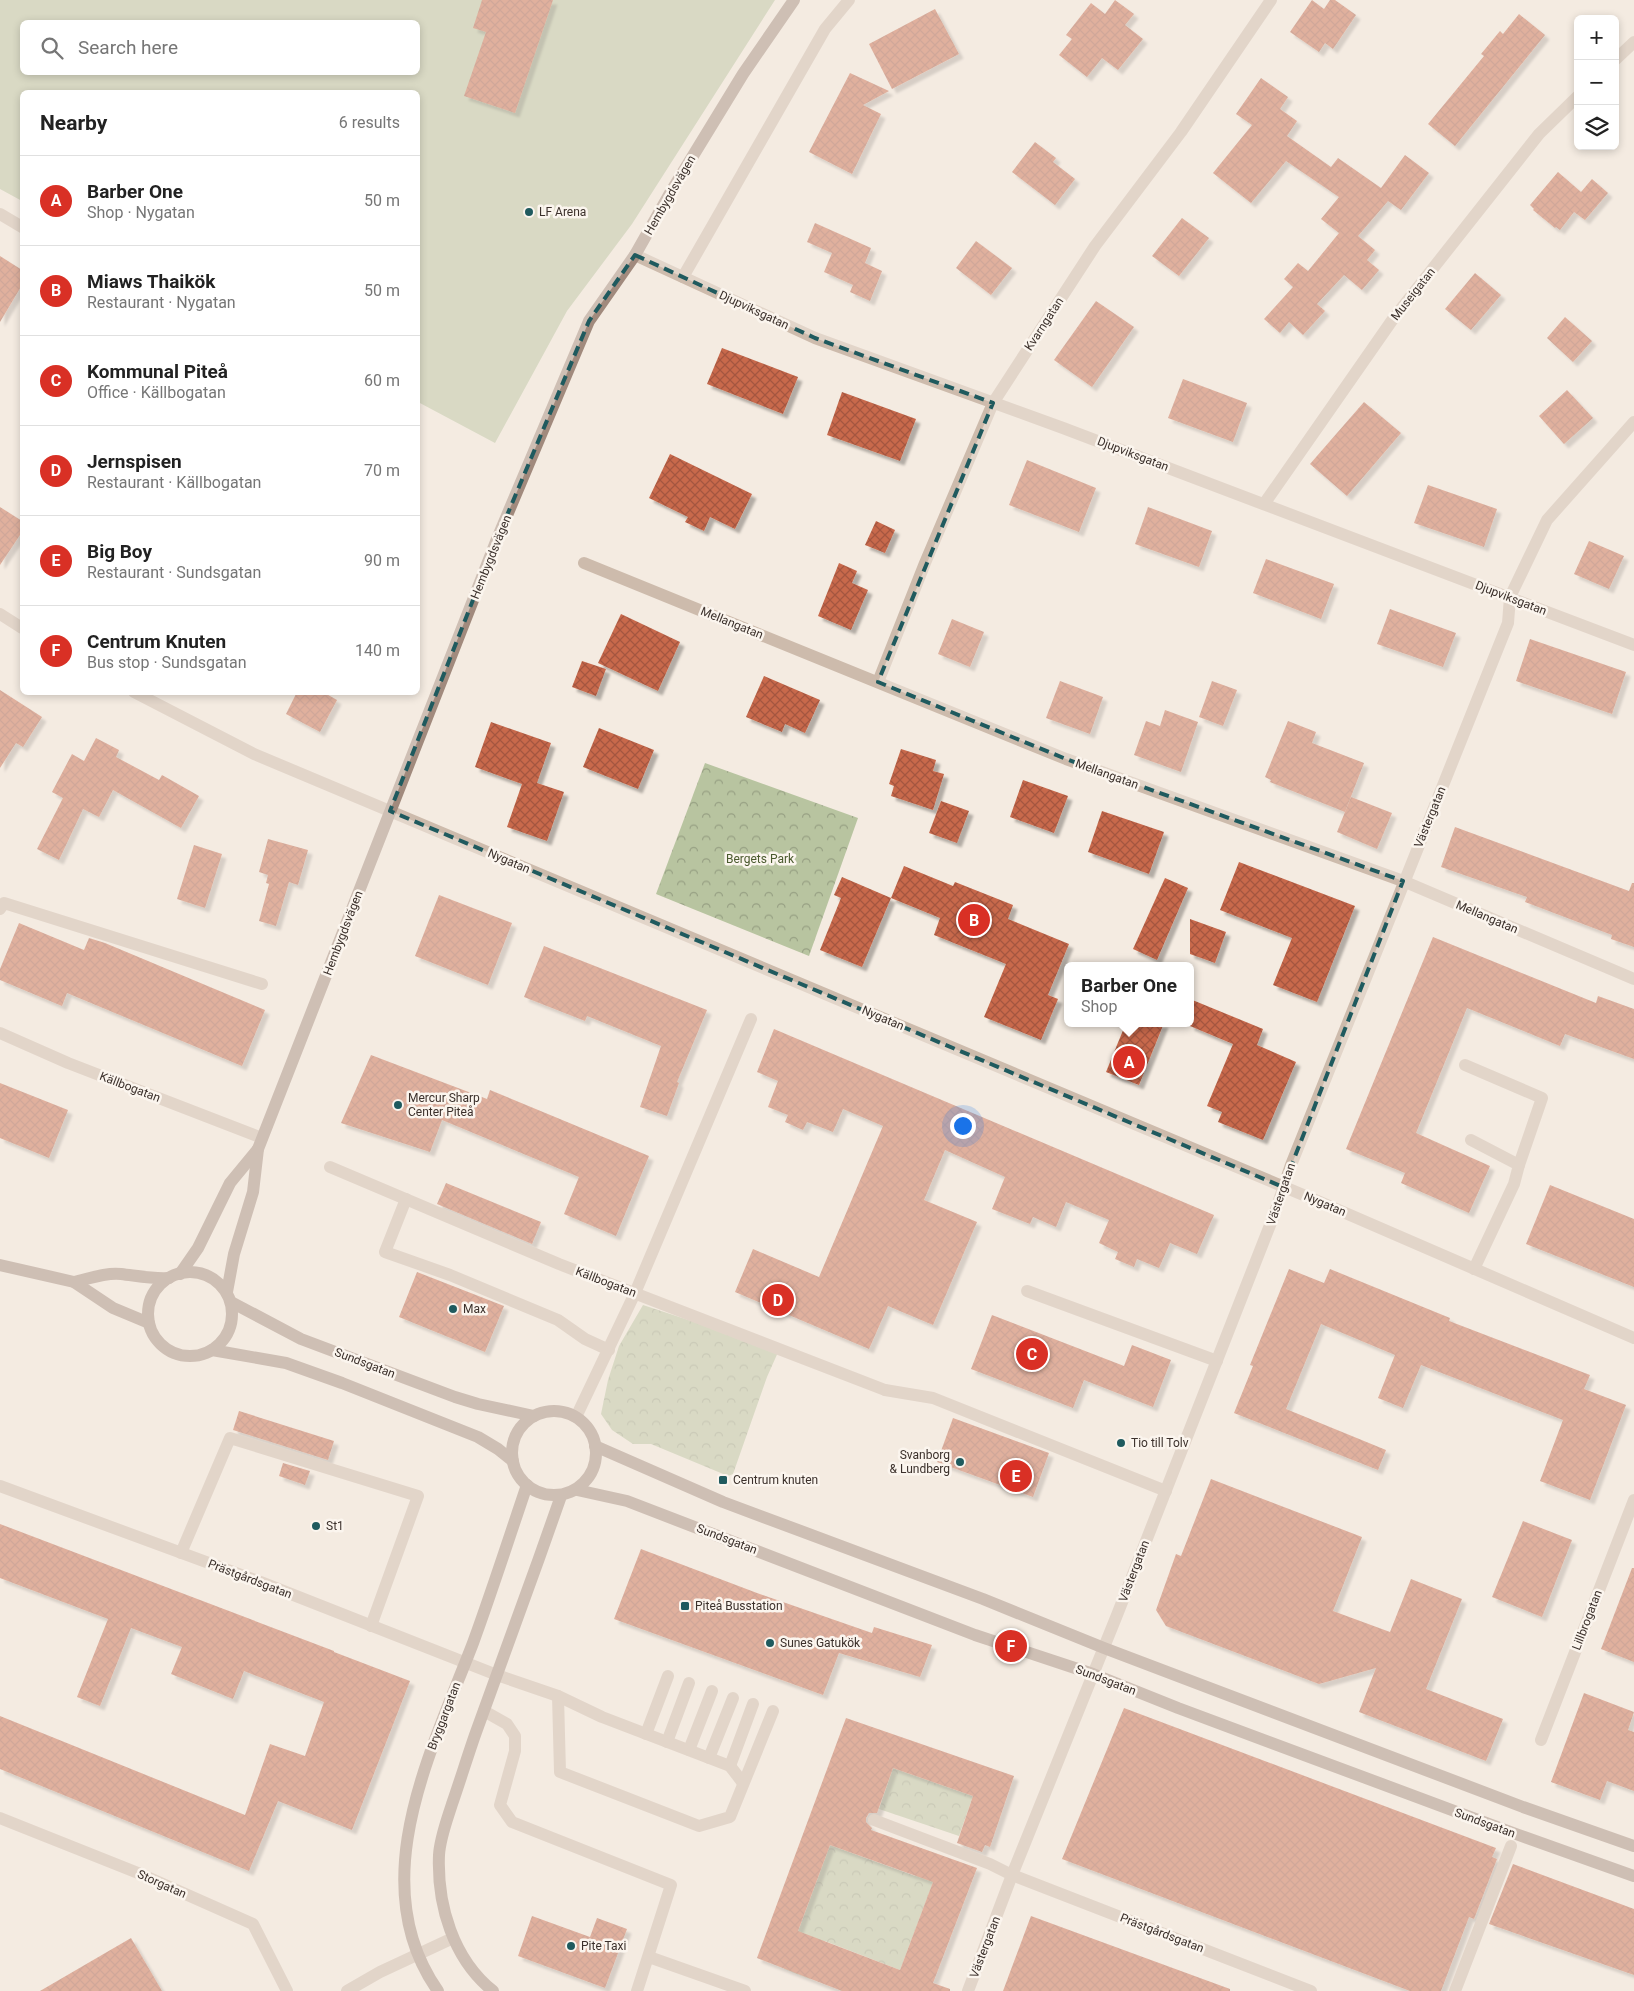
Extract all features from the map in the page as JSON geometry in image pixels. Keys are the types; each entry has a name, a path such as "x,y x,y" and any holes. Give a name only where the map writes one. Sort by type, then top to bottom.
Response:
{"main road":[{"name":"Hembygdsvägen","path":"229,1297 234,1254 253,1192 260,1143 497,540 589,321 635,255 669,195 743,74 794,0"},
{"name":"Hembygdsvägen","path":"174,1276 198,1248 230,1183 260,1143"},
{"name":"Sundsgatan","path":"0,1265 74,1282 113,1308 149,1323"},
{"name":"Sundsgatan","path":"74,1282 105,1275 120,1274 152,1279 190,1272 212,1278 229,1297 302,1339 455,1397 486,1406 534,1416 554,1412 576,1417"},
{"path":"174,1276 159,1285 153,1294 149,1303 149,1323 158,1342 181,1355 200,1355 212,1350 226,1335 231,1315 229,1297"},
{"path":"212,1350 286,1363 342,1383 478,1437 513,1461"},
{"path":"534,1416 526,1421 519,1432 514,1443 513,1461 516,1474 527,1485 538,1492 552,1496 561,1496 577,1490 586,1481 594,1467 596,1457 593,1434 576,1417"},
{"path":"595,1446 723,1502 983,1599 1104,1648 1524,1807 1634,1846"},
{"name":"Bryggargatan","path":"417,1954 407,1923 406,1909 405,1872 411,1816 420,1778 465,1663 527,1485"},
{"name":"Sundsgatan","path":"577,1490 627,1501 975,1635 1093,1674 1178,1708 1634,1876"},
{"path":"493,1991 475,1973 456,1943 442,1902 439,1852 446,1824 484,1712 561,1496"},
{"path":"417,1954 438,1991"}],"street":[{"path":"683,277 825,29 849,0"},
{"name":"Kvarngatan","path":"878,682 925,563 993,403 1094,246 1181,132 1271,0"},
{"path":"1619,56 1634,42"},
{"name":"Museigatan","path":"1264,504 1393,318 1539,134 1574,100"},
{"path":"0,214 20,226"},
{"name":"Djupviksgatan","path":"635,255 815,338 1264,504 1634,645"},
{"name":"Västergatan","path":"968,1991 1012,1875 1217,1361 1274,1215 1283,1186 1508,623 1510,597 1547,520 1634,422"},
{"name":"Mellangatan","path":"584,562 1066,760 1404,882 1634,979"},
{"path":"0,614 20,627"},
{"name":"Nygatan","path":"140,695 254,754 1283,1186 1634,1338"},
{"path":"0,909 4,902 262,984"},
{"path":"576,1417 635,1293 750,1019"},
{"name":"Källbogatan","path":"0,1033 260,1143"},
{"path":"1465,1065 1542,1098 1514,1184 1474,1269"},
{"path":"1470,1140 1519,1165"},
{"name":"Källbogatan","path":"330,1167 560,1264 885,1390 933,1398 1166,1491"},
{"path":"406,1199 385,1252 450,1275 558,1320 585,1339 608,1350"},
{"path":"1027,1291 1217,1361"},
{"path":"181,1552 230,1438 418,1496 370,1626"},
{"name":"Prästgårdsgatan","path":"0,1486 181,1552 465,1663 558,1696 602,1717 730,1766"},
{"name":"Lillbrogatan","path":"1541,1740 1634,1500"},
{"path":"646,1734 668,1676"},
{"path":"667,1742 689,1683"},
{"path":"689,1750 712,1691"},
{"path":"558,1696 560,1772 699,1826 730,1817 773,1711"},
{"path":"709,1758 733,1698"},
{"path":"743,1783 730,1766 752,1704"},
{"path":"484,1712 507,1724 516,1736 515,1751 500,1805 512,1822 671,1885 637,1991"},
{"name":"Storgatan","path":"0,1818 138,1873 253,1924 287,1991"},
{"name":"Prästgårdsgatan","path":"874,1820 1311,1991"},
{"path":"1455,1991 1511,1846"},
{"path":"347,1991 417,1954 456,1943"},
{"path":"649,1957 745,1991"}],"highlighted area":[{"path":"635,255 815,338 993,403 878,682 1066,759 1403,881 1283,1187 390,811 497,539 589,321"}],"green space":[{"name":"LF Arena","path":"0,0 775,0 632,224 567,311 495,443 420,403 420,90 20,90 20,200 0,189"},
{"name":"Bergets Park","path":"705,763 858,818 809,956 656,894"},
{"path":"643,1305 779,1350 767,1377 733,1474 728,1476 651,1444 633,1444 612,1430 601,1414 608,1380 619,1346"},
{"path":"893,1768 973,1796 959,1836 879,1809"},
{"path":"830,1845 915,1876 943,1856 900,1970 825,1941 810,1979 784,1969"}],"building":[{"path":"482,0 553,0 515,113 464,96 486,32 473,28"},
{"path":"1115,0 1134,14 1125,25 1143,39 1118,70 1102,58 1087,77 1059,55 1072,39 1066,35 1091,3 1105,14"},
{"path":"1312,0 1324,9 1330,0 1335,0 1356,15 1333,49 1325,43 1319,52 1290,32"},
{"path":"935,9 959,54 892,89 869,44"},
{"path":"1519,14 1545,35 1455,146 1428,124 1484,56 1481,54 1500,31 1503,34"},
{"path":"850,73 889,91 863,105 881,114 852,174 809,152"},
{"path":"1261,78 1288,97 1280,109 1297,121 1287,136 1331,167 1338,158 1381,188 1405,155 1429,173 1401,210 1388,201 1358,236 1375,250 1367,260 1379,270 1362,290 1344,275 1317,304 1325,311 1303,335 1289,322 1280,333 1264,319 1293,287 1284,279 1298,263 1308,271 1339,233 1321,219 1339,197 1286,161 1251,203 1213,173 1252,125 1236,114"},
{"path":"1035,142 1056,158 1053,162 1075,179 1055,205 1012,172"},
{"path":"1558,172 1581,192 1592,179 1608,193 1585,220 1574,212 1560,230 1533,210 1530,205"},
{"path":"1182,218 1209,238 1179,276 1152,256"},
{"path":"815,223 871,248 865,263 882,271 870,301 850,292 853,285 824,272 832,253 807,242"},
{"path":"976,241 1012,268 991,295 956,268"},
{"path":"0,256 20,269 20,288 0,322"},
{"path":"1475,273 1501,295 1471,330 1445,309"},
{"path":"1096,301 1134,327 1092,387 1054,360"},
{"path":"1565,317 1592,341 1573,362 1547,338"},
{"path":"722,348 798,377 783,414 707,384"},
{"path":"1183,379 1247,403 1233,442 1168,418"},
{"path":"1567,390 1593,418 1564,444 1539,416"},
{"path":"842,392 916,419 900,461 827,435"},
{"path":"1364,402 1401,433 1347,496 1310,464"},
{"path":"670,454 752,494 735,529 710,517 704,531 685,522 688,517 649,498"},
{"path":"1027,460 1096,488 1079,532 1009,505"},
{"path":"1428,485 1497,509 1484,547 1414,523"},
{"path":"0,507 20,520 20,535 0,565"},
{"path":"1148,507 1212,531 1199,567 1135,544"},
{"path":"876,521 895,530 885,553 865,545"},
{"path":"1589,541 1624,556 1609,589 1574,574"},
{"path":"1266,559 1334,584 1321,619 1253,593"},
{"path":"839,563 857,571 852,583 868,590 851,630 818,616"},
{"path":"1390,609 1456,633 1443,667 1377,644"},
{"path":"621,614 680,642 658,691 598,663"},
{"path":"952,619 984,632 970,667 938,654"},
{"path":"1530,639 1626,672 1612,714 1516,681"},
{"path":"582,661 606,669 596,696 572,687"},
{"path":"764,676 820,700 805,733 785,724 782,732 746,717"},
{"path":"1060,681 1103,697 1090,734 1046,718"},
{"path":"1212,681 1237,690 1223,726 1199,717"},
{"path":"0,690 42,717 23,747 16,743 0,768"},
{"path":"296,695 328,695 337,700 320,732 286,714"},
{"path":"1165,710 1198,722 1181,772 1134,755 1146,721 1160,726"},
{"path":"1288,721 1316,732 1312,743 1364,763 1345,812 1270,782 1271,780 1265,777"},
{"path":"491,722 551,743 537,783 564,792 547,841 507,827 522,784 475,767"},
{"path":"599,728 654,750 638,789 583,767"},
{"path":"96,738 119,750 116,757 159,780 162,775 199,796 181,828 113,790 99,817 83,809 59,860 37,849 63,798 52,792 72,754 84,761"},
{"path":"901,749 936,760 933,771 944,774 933,810 891,796 894,786 889,784"},
{"path":"1023,780 1068,796 1054,833 1010,817"},
{"path":"1351,797 1392,813 1377,849 1337,832"},
{"path":"941,801 969,811 957,843 929,833"},
{"path":"1102,811 1164,832 1149,874 1088,852"},
{"path":"1455,827 1629,891 1632,883 1634,883 1634,947 1611,939 1612,935 1525,902 1527,897 1441,867"},
{"path":"268,839 308,850 298,885 289,882 276,926 259,921 269,884 266,883 268,875 259,872"},
{"path":"194,845 222,854 205,908 177,899"},
{"path":"1239,862 1355,906 1317,1002 1273,985 1292,938 1220,910"},
{"path":"904,866 953,886 955,882 1013,905 1008,919 1069,944 1048,995 1058,999 1041,1040 984,1017 1006,964 934,935 940,918 891,898"},
{"path":"842,877 891,898 862,967 820,950 841,898 834,895"},
{"path":"1165,878 1188,888 1157,960 1133,949"},
{"path":"439,895 512,923 488,985 415,956"},
{"path":"1190,919 1226,932 1215,963 1190,954"},
{"path":"19,923 84,950 89,938 105,943 265,1010 242,1066 67,993 62,1006 0,980 0,969"},
{"path":"1433,937 1596,1003 1598,996 1634,1009 1634,1059 1565,1034 1560,1046 1467,1008 1416,1133 1490,1166 1469,1213 1401,1183 1405,1173 1346,1149"},
{"path":"544,946 707,1010 677,1082 679,1083 667,1116 640,1107 661,1046 587,1016 585,1021 524,997"},
{"path":"1194,1001 1263,1029 1257,1045 1296,1062 1263,1140 1218,1122 1222,1112 1207,1106 1233,1044 1192,1027 1194,1027"},
{"path":"1124,1027 1162,1027 1139,1085 1106,1072"},
{"path":"774,1029 1214,1215 1197,1254 1170,1243 1159,1268 1137,1259 1134,1267 1115,1259 1118,1252 1099,1243 1109,1220 1066,1202 1056,1227 1033,1217 1030,1224 992,1209 1005,1177 945,1150 924,1200 977,1222 933,1325 888,1306 869,1349 735,1292 753,1249 819,1277 883,1126 843,1109 833,1132 807,1122 803,1130 785,1122 788,1115 768,1107 778,1081 757,1072"},
{"path":"371,1055 487,1099 490,1090 649,1156 616,1236 564,1214 579,1177 442,1120 430,1152 341,1123"},
{"path":"0,1083 68,1110 49,1158 0,1138"},
{"path":"446,1183 541,1222 532,1244 437,1204"},
{"path":"1550,1185 1634,1219 1634,1287 1526,1244"},
{"path":"1289,1269 1324,1283 1330,1269 1450,1318 1449,1321 1590,1375 1584,1389 1626,1405 1590,1500 1540,1481 1563,1420 1421,1365 1403,1408 1378,1398 1395,1355 1321,1324 1286,1409 1386,1450 1378,1470 1234,1413 1253,1366 1250,1365"},
{"name":"Max","path":"417,1272 504,1306 485,1352 399,1317"},
{"path":"992,1315 1124,1366 1132,1345 1171,1360 1153,1407 1084,1380 1073,1408 971,1369"},
{"path":"239,1411 334,1441 328,1460 233,1430"},
{"path":"953,1418 1049,1453 1033,1497 937,1462"},
{"path":"283,1463 310,1471 305,1485 279,1476"},
{"path":"1211,1479 1362,1537 1333,1611 1390,1632 1411,1579 1462,1599 1426,1689 1503,1719 1486,1761 1359,1712 1376,1668 1319,1684 1166,1626 1156,1610 1176,1554 1181,1556"},
{"path":"1523,1521 1572,1540 1542,1617 1492,1597"},
{"path":"0,1524 410,1681 352,1830 278,1801 249,1871 0,1769 0,1716 245,1815 270,1744 305,1756 324,1702 244,1671 233,1699 171,1674 182,1647 131,1628 100,1706 77,1697 108,1619 0,1578"},
{"path":"641,1549 757,1593 872,1633 874,1627 932,1645 920,1677 839,1653 823,1695 614,1619"},
{"path":"1632,1568 1634,1568 1634,1662 1601,1649"},
{"path":"1584,1693 1634,1712 1628,1730 1634,1732 1634,1791 1607,1781 1600,1800 1551,1782"},
{"path":"1124,1708 1496,1848 1492,1857 1497,1859 1474,1919 1469,1917 1441,1991 1410,1991 1062,1859"},
{"path":"846,1718 1014,1776 990,1847 985,1845 982,1852 957,1843 973,1796 893,1768 877,1813 869,1813 866,1818 866,1822 872,1828 871,1830 977,1868 933,1983 950,1989 950,1991 842,1991 757,1958","holes":["830,1845 933,1882 900,1970 798,1931"]},
{"path":"1513,1864 1634,1909 1634,1975 1489,1924"},
{"name":"Pite Taxi","path":"532,1916 590,1937 597,1918 627,1929 605,1988 518,1956"},
{"path":"1031,1916 1230,1989 1230,1991 1003,1991"},
{"path":"131,1938 162,1991 40,1991"}],"place":[{"name":"LF Arena","path":"529,212"},
{"name":"Miaws Thaikök","path":"974,920"},
{"name":"Barber One","path":"1129,1062"},
{"name":"Mercur Sharp Center Piteå","path":"398,1105"},
{"name":"Jernspisen","path":"778,1300"},
{"name":"Max","path":"453,1309"},
{"name":"Kommunal Piteå","path":"1032,1354"},
{"name":"Tio till Tolv","path":"1121,1443"},
{"name":"Svanborg & Lundberg","path":"960,1462"},
{"name":"Big Boy","path":"1016,1476"},
{"name":"Centrum knuten","path":"723,1480"},
{"name":"St1","path":"316,1526"},
{"name":"Piteå Busstation","path":"685,1606"},
{"name":"Sunes Gatukök","path":"770,1643"},
{"name":"Centrum Knuten","path":"1011,1646"},
{"name":"Pite Taxi","path":"571,1946"}]}
